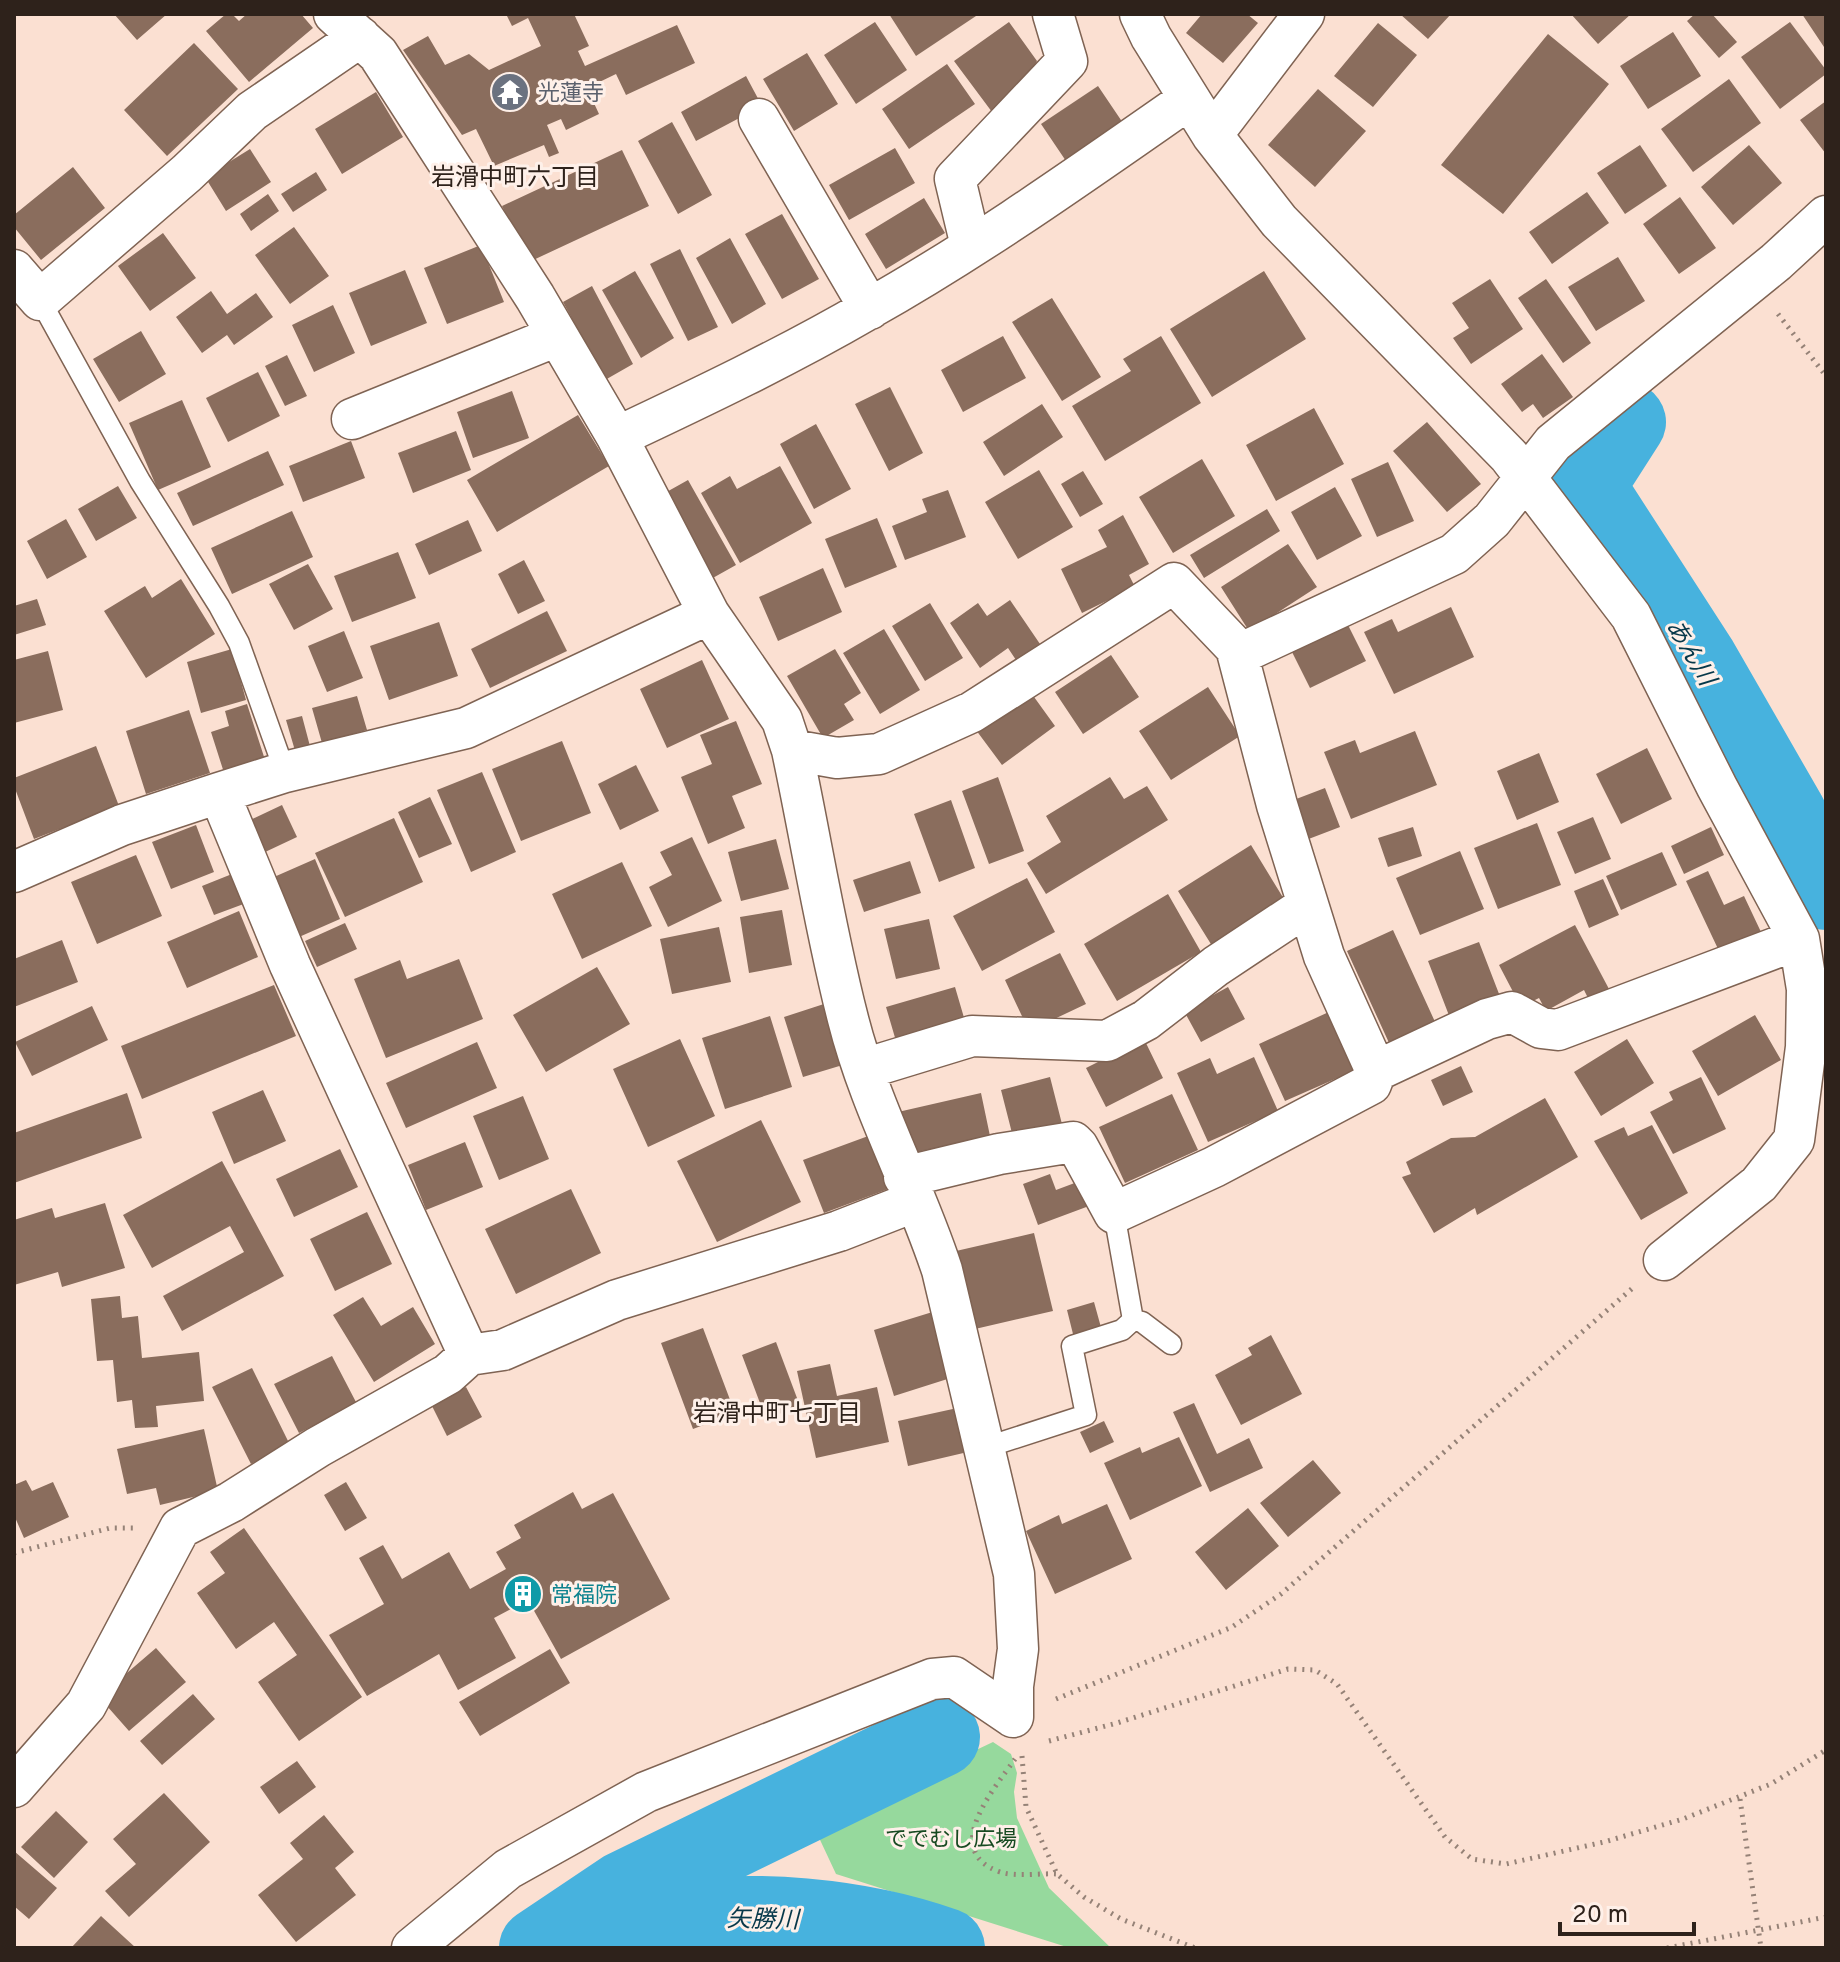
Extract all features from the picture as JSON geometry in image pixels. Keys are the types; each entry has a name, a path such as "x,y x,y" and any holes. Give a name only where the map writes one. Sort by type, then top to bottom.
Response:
{"street":[{"path":"971,246 955,179 1067,61 1053,14"},
{"path":"1140,14 1212,135 1279,221 1509,456 1631,616 1717,787 1799,939 1807,989 1807,1033 1794,1140 1759,1184 1664,1260"},
{"path":"1212,135 1304,14"},
{"path":"14,270 40,300 187,173 347,26 378,54 535,297 617,437 709,614 782,720 792,750 848,1020 942,1270 1014,1574 1018,1601 1018,1649 1013,1686 1026,1723"},
{"path":"617,437 757,372 870,309 1018,218 1189,99"},
{"path":"759,119 870,309"},
{"path":"1236,648 1246,651 1454,554 1492,520 1553,443 1753,281 1826,216"},
{"path":"352,419 557,336"},
{"path":"792,750 837,758 879,754 972,712 1174,583 1236,648 1277,805 1324,956 1376,1071"},
{"path":"17,861 285,772 466,728 709,614"},
{"path":"219,793 290,965 469,1355"},
{"path":"864,1069 972,1036 1107,1041 1146,1020 1216,966 1308,905"},
{"path":"14,1787 86,1705 180,1528 231,1502 318,1447 448,1374 469,1355 503,1350 617,1300 839,1231 910,1189 999,1154 1073,1142 1114,1213 1214,1167 1371,1084 1376,1071 1487,1019 1512,1012 1541,1028 1558,1030 1799,939"},
{"path":"412,1948 508,1869 646,1792 932,1679 954,1677 1026,1723"}],"lane":[{"path":"40,300 140,481 239,643 285,772"},
{"path":"1114,1213 1133,1320"},
{"path":"984,1448 1086,1415 1072,1346 1122,1330 1133,1320"},
{"path":"1133,1320 1142,1322 1171,1344"}],"path":[{"path":"1753,281 1826,376"},
{"path":"1057,1874 1001,1872 979,1859 972,1840 974,1820 1026,1723 1232,1627 1281,1594 1664,1260"},
{"path":"14,1553 110,1528 180,1528"},
{"path":"1026,1723 1117,1723 1288,1669 1315,1670 1337,1684 1445,1837 1472,1859 1506,1864 1576,1849 1683,1819 1771,1784 1826,1750"},
{"path":"1026,1723 1026,1807 1057,1874 1084,1897 1121,1919 1195,1948"},
{"path":"1740,1798 1761,1948"},
{"path":"1667,1948 1826,1917"}],"green space":[{"name":"ででむし広場","path":"993,1742 1011,1754 1017,1773 1014,1792 1017,1818 1049,1888 1111,1948 1070,1948 836,1874 814,1827"}],"building":[{"path":"114,14 167,14 137,40"},
{"path":"226,14 232,14 239,21 247,14 301,14 313,28 249,82 206,31"},
{"name":"光蓮寺","path":"506,14 574,14 589,46 578,51 585,66 677,25 695,63 626,95 616,74 587,88 599,114 566,130 561,119 547,125 559,153 549,157 544,145 494,166 476,129 462,135 403,50 428,36 445,65 469,54 489,70 541,46 528,18 512,26"},
{"path":"889,14 979,14 916,56"},
{"path":"1202,14 1247,14 1258,23 1223,63 1186,33"},
{"path":"1400,14 1451,14 1428,39"},
{"path":"1571,14 1631,14 1598,44"},
{"path":"1695,14 1712,14 1737,42 1719,58 1687,21"},
{"path":"1802,14 1826,14 1826,50"},
{"path":"875,22 907,70 856,104 824,55"},
{"path":"1009,22 1037,61 1022,90 992,112 954,61"},
{"path":"1790,22 1826,74 1780,109 1741,57"},
{"path":"1378,23 1417,55 1373,107 1334,76"},
{"path":"1673,32 1701,76 1648,109 1620,66"},
{"path":"1548,34 1609,84 1503,214 1441,165"},
{"path":"194,43 238,89 167,156 124,110"},
{"path":"807,53 838,104 794,131 763,79"},
{"path":"947,64 975,104 909,149 882,109"},
{"path":"746,76 762,106 696,141 681,112"},
{"path":"1729,79 1761,123 1693,172 1661,129"},
{"path":"1098,86 1125,126 1068,164 1041,124"},
{"path":"1318,89 1366,131 1315,187 1268,145"},
{"path":"376,92 403,137 342,174 315,129"},
{"path":"1826,101 1826,154 1800,120"},
{"path":"672,122 712,195 678,214 638,141"},
{"path":"1640,145 1667,186 1625,214 1597,173"},
{"path":"1749,145 1782,183 1733,225 1701,187"},
{"path":"895,148 915,183 849,220 829,185"},
{"path":"250,149 271,182 226,211 205,177"},
{"path":"622,150 649,206 529,262 502,206"},
{"path":"73,167 105,208 41,260 14,227 14,215"},
{"path":"316,172 327,190 293,212 281,194"},
{"path":"1587,192 1609,223 1552,264 1529,232"},
{"path":"268,194 279,211 251,231 240,214"},
{"path":"1680,197 1716,248 1679,274 1643,224"},
{"path":"924,198 945,233 886,269 865,234"},
{"path":"782,214 819,279 782,299 745,234"},
{"path":"294,227 329,276 290,304 255,255"},
{"path":"163,233 196,278 150,311 118,266"},
{"path":"730,238 766,304 732,324 696,258"},
{"path":"481,245 504,302 447,324 424,268"},
{"path":"680,249 718,327 688,341 650,264"},
{"path":"1618,257 1645,301 1596,331 1568,287"},
{"path":"405,270 427,323 371,346 349,293"},
{"path":"635,271 674,338 641,358 602,290"},
{"path":"1264,271 1306,339 1212,397 1170,329"},
{"path":"1490,279 1523,329 1471,364 1453,338 1469,328 1452,303"},
{"path":"1546,279 1591,343 1563,363 1518,298"},
{"path":"592,286 633,364 605,380 563,302"},
{"path":"211,291 227,314 256,293 273,317 234,345 227,335 202,353 176,317"},
{"path":"1052,298 1101,377 1062,401 1012,322"},
{"path":"333,305 355,353 314,372 292,325"},
{"path":"141,331 166,374 119,402 93,359"},
{"path":"1003,336 1026,378 963,412 941,370"},
{"path":"1161,336 1201,403 1105,461 1072,406 1131,371 1123,359"},
{"path":"1542,354 1573,397 1543,418 1533,404 1522,412 1501,384"},
{"path":"287,355 307,396 285,406 265,366"},
{"path":"258,372 280,416 228,442 206,398"},
{"path":"890,387 923,453 889,471 855,404"},
{"path":"512,391 529,438 473,458 457,412"},
{"path":"182,400 211,467 158,490 129,423"},
{"path":"1042,404 1063,437 1004,476 983,442"},
{"path":"1314,408 1344,464 1276,501 1246,445"},
{"path":"578,415 609,466 497,532 467,480"},
{"path":"1427,422 1481,484 1447,512 1393,451"},
{"path":"816,424 851,489 814,509 780,444"},
{"path":"456,431 471,470 413,493 398,453"},
{"path":"351,441 365,478 303,502 289,466"},
{"path":"268,451 284,485 193,526 177,493"},
{"path":"1202,459 1235,516 1173,553 1139,497"},
{"path":"1388,462 1414,521 1377,537 1351,479"},
{"path":"780,466 812,523 740,563 701,493 730,476 737,489"},
{"path":"1039,470 1073,527 1018,559 985,502"},
{"path":"1083,471 1103,504 1080,517 1061,484"},
{"path":"688,480 736,565 711,579 663,494"},
{"path":"118,486 137,518 96,541 78,509"},
{"path":"1335,487 1362,536 1317,560 1291,512"},
{"path":"948,490 966,537 905,560 892,526 927,512 922,499"},
{"path":"1267,509 1280,531 1204,578 1190,555"},
{"path":"292,511 313,557 232,594 211,548"},
{"path":"1123,515 1149,564 1129,575 1135,587 1082,613 1061,569 1107,547 1098,530"},
{"path":"877,518 897,567 845,588 825,539"},
{"path":"66,519 87,557 47,579 27,541"},
{"path":"468,520 482,551 429,575 415,544"},
{"path":"1288,544 1317,587 1249,631 1221,587"},
{"path":"398,552 416,598 352,622 334,576"},
{"path":"524,560 545,601 518,614 498,574"},
{"path":"308,564 333,609 294,630 269,584"},
{"path":"823,568 842,612 778,641 759,597"},
{"path":"181,579 215,634 146,678 104,611 145,586 152,598"},
{"path":"37,599 46,625 14,635 14,606"},
{"path":"1010,600 1040,644 1016,660 1008,648 980,668 950,623 978,603 987,616"},
{"path":"930,603 963,658 925,681 892,626"},
{"path":"1451,607 1474,657 1394,694 1364,632 1392,619 1398,632"},
{"path":"547,611 567,651 490,688 471,649"},
{"path":"439,622 458,676 389,700 370,646"},
{"path":"1347,623 1366,661 1310,688 1291,650"},
{"path":"884,629 920,690 880,714 843,653"},
{"path":"344,631 363,678 327,692 308,646"},
{"path":"232,649 246,700 201,713 187,662"},
{"path":"835,649 861,693 844,704 854,720 823,738 787,676"},
{"path":"48,651 63,710 14,723 14,660"},
{"path":"1111,655 1139,697 1083,734 1055,692"},
{"path":"702,660 729,719 667,748 640,689"},
{"path":"1208,687 1240,736 1171,780 1139,731"},
{"path":"1029,690 1055,726 1002,765 976,730"},
{"path":"357,696 367,730 322,743 312,708"},
{"path":"247,704 267,766 226,779 211,732 229,726 225,711"},
{"path":"189,710 210,773 146,794 126,731"},
{"path":"302,716 311,750 296,754 286,720"},
{"path":"736,721 762,784 732,796 745,828 708,844 681,777 712,764 700,735"},
{"path":"1415,731 1437,785 1351,819 1324,752 1355,740 1360,753"},
{"path":"562,741 591,813 521,841 492,769"},
{"path":"96,746 119,806 34,839 14,786 14,778"},
{"path":"1647,748 1672,799 1621,824 1596,774"},
{"path":"1539,753 1559,802 1517,820 1497,771"},
{"path":"636,765 659,811 620,830 598,784"},
{"path":"482,772 516,852 471,872 437,790"},
{"path":"998,777 1024,851 989,864 962,791"},
{"path":"1110,777 1124,799 1147,786 1168,820 1046,894 1027,863 1061,842 1046,816"},
{"path":"1325,788 1340,827 1306,840 1291,801"},
{"path":"430,797 452,844 419,858 398,812"},
{"path":"951,800 975,868 939,882 914,814"},
{"path":"282,805 297,837 263,853 248,821"},
{"path":"1593,817 1611,859 1575,874 1557,832"},
{"path":"394,818 423,882 345,917 315,853"},
{"path":"1537,823 1561,885 1498,909 1474,848"},
{"path":"196,825 214,872 171,889 152,842"},
{"path":"1413,827 1422,856 1388,867 1378,838"},
{"path":"1711,827 1724,855 1684,874 1671,846"},
{"path":"692,837 722,901 668,927 649,887 672,875 660,852"},
{"path":"776,839 789,889 741,901 728,852"},
{"path":"1251,845 1287,904 1214,949 1178,891"},
{"path":"1460,851 1484,909 1420,935 1396,878"},
{"path":"1662,852 1677,885 1621,910 1606,876"},
{"path":"136,855 162,916 97,944 71,882"},
{"path":"315,859 340,919 299,937 274,877"},
{"path":"910,861 921,893 864,912 853,880"},
{"path":"622,862 652,926 582,959 552,894"},
{"path":"1708,871 1724,905 1744,896 1761,932 1719,951 1686,881"},
{"path":"237,872 249,902 214,915 202,886"},
{"path":"1027,878 1055,932 982,971 953,916"},
{"path":"1603,879 1619,915 1589,928 1574,891"},
{"path":"1168,894 1201,952 1117,1001 1084,944"},
{"path":"782,910 792,965 749,973 740,917"},
{"path":"239,911 258,957 187,988 167,942"},
{"path":"929,919 940,969 896,979 884,929"},
{"path":"345,923 357,949 317,967 305,941"},
{"path":"1575,925 1609,989 1589,1000 1584,990 1546,1011 1539,998 1521,1007 1499,965"},
{"path":"719,927 731,982 672,994 660,939"},
{"path":"1393,930 1436,1024 1390,1045 1347,951"},
{"path":"62,940 78,982 14,1007 14,959"},
{"path":"1479,942 1501,999 1450,1018 1428,961"},
{"path":"1060,953 1086,1004 1029,1031 1005,980"},
{"path":"459,959 483,1019 386,1058 354,979 400,960 407,979"},
{"path":"597,967 630,1024 546,1072 513,1015"},
{"path":"274,985 296,1036 142,1099 121,1046"},
{"path":"955,987 965,1021 896,1041 886,1007"},
{"path":"1228,987 1245,1019 1201,1042 1184,1011"},
{"path":"827,1003 846,1064 803,1077 784,1017"},
{"path":"92,1006 108,1040 32,1076 15,1042"},
{"path":"1331,1011 1358,1069 1285,1101 1259,1044"},
{"path":"1755,1015 1781,1060 1718,1096 1692,1051"},
{"path":"770,1016 792,1087 725,1109 702,1038"},
{"path":"680,1039 715,1116 648,1147 613,1069"},
{"path":"1144,1039 1163,1078 1106,1107 1086,1068"},
{"path":"1627,1039 1654,1083 1601,1116 1574,1072"},
{"path":"477,1042 497,1088 406,1128 386,1083"},
{"path":"1254,1057 1278,1111 1208,1142 1177,1073 1210,1058 1217,1074"},
{"path":"1461,1066 1473,1092 1443,1106 1431,1080"},
{"path":"1050,1077 1062,1124 1013,1137 1001,1090"},
{"path":"1701,1077 1726,1129 1673,1154 1650,1112 1673,1100 1669,1092"},
{"path":"263,1090 286,1141 234,1164 212,1112"},
{"path":"127,1093 142,1138 14,1183 14,1133"},
{"path":"981,1093 990,1136 908,1154 898,1112"},
{"path":"1172,1094 1198,1150 1125,1183 1099,1127"},
{"path":"523,1096 549,1159 499,1180 473,1116"},
{"path":"1545,1098 1578,1157 1477,1215 1475,1208 1434,1233 1402,1177 1411,1174 1406,1162 1451,1138 1475,1137"},
{"path":"761,1120 801,1202 717,1242 677,1161"},
{"path":"1652,1125 1688,1193 1641,1220 1594,1141 1624,1127 1628,1136"},
{"path":"871,1135 891,1188 824,1213 803,1160"},
{"path":"465,1142 483,1187 426,1210 408,1165"},
{"path":"340,1149 358,1187 294,1217 276,1179"},
{"path":"222,1161 284,1276 182,1331 163,1296 244,1252 230,1226 152,1268 123,1215"},
{"path":"1050,1174 1056,1190 1080,1181 1089,1206 1038,1225 1023,1184"},
{"path":"571,1189 601,1253 516,1294 485,1229"},
{"path":"105,1203 125,1268 62,1287 58,1272 14,1285 14,1220 52,1208 55,1218"},
{"path":"367,1212 392,1264 335,1291 310,1239"},
{"path":"1034,1233 1053,1311 975,1329 956,1251"},
{"path":"120,1296 122,1318 138,1316 142,1358 199,1352 204,1401 156,1406 158,1427 135,1428 132,1400 117,1402 113,1360 97,1361 91,1299"},
{"path":"363,1297 381,1326 413,1307 435,1344 374,1382 333,1315"},
{"path":"1094,1302 1102,1331 1074,1338 1067,1310"},
{"path":"939,1310 960,1375 894,1396 874,1330"},
{"path":"703,1328 735,1413 693,1429 661,1343"},
{"path":"1271,1335 1302,1394 1241,1425 1215,1375 1252,1355 1248,1348"},
{"path":"776,1342 800,1406 766,1419 742,1355"},
{"path":"332,1356 357,1404 299,1433 274,1384"},
{"path":"830,1364 837,1396 877,1387 889,1442 816,1458 797,1371"},
{"path":"252,1368 290,1445 251,1464 212,1387"},
{"path":"466,1387 482,1417 447,1436 431,1404"},
{"path":"1194,1403 1217,1454 1249,1438 1263,1468 1210,1492 1173,1412"},
{"path":"962,1407 972,1451 908,1466 898,1421"},
{"path":"1104,1421 1114,1442 1090,1453 1080,1432"},
{"path":"204,1429 218,1491 160,1505 156,1488 127,1494 117,1449"},
{"path":"1179,1437 1202,1486 1130,1520 1104,1463 1140,1447 1142,1453"},
{"path":"1313,1460 1341,1493 1288,1537 1260,1503"},
{"path":"26,1480 32,1491 53,1482 69,1517 24,1538 14,1515 14,1485"},
{"path":"346,1482 367,1518 345,1531 324,1495"},
{"name":"常福院","path":"573,1492 582,1509 613,1493 670,1599 561,1659 528,1600 494,1618 516,1658 458,1690 439,1654 367,1696 329,1635 384,1604 359,1558 383,1545 402,1579 449,1552 470,1589 506,1569 496,1552 521,1538 514,1525"},
{"path":"1107,1504 1132,1559 1055,1594 1026,1531 1059,1515 1062,1524"},
{"path":"1248,1508 1279,1546 1226,1590 1195,1552"},
{"path":"244,1528 362,1697 299,1741 258,1682 297,1655 274,1622 236,1649 197,1593 225,1573 210,1552"},
{"path":"156,1648 186,1682 129,1731 99,1697"},
{"path":"550,1649 570,1683 480,1736 459,1702"},
{"path":"193,1694 215,1719 162,1765 140,1741"},
{"path":"297,1761 316,1787 279,1814 260,1787"},
{"path":"164,1793 210,1842 129,1917 105,1891 136,1864 113,1839"},
{"path":"56,1811 88,1842 54,1878 21,1847"},
{"path":"324,1815 354,1852 335,1868 356,1895 296,1942 258,1895 303,1859 290,1843"},
{"path":"14,1851 57,1888 29,1919 14,1906"},
{"path":"101,1916 136,1948 71,1948"}],"waterway":[{"name":"あん川","path":"1626,422 1585,486 1698,661 1826,890"},
{"path":"539,1948 624,1891 940,1737"},
{"name":"矢勝川","path":"585,1947 661,1924 730,1916 767,1916 877,1929 945,1948"}],"place":[{"name":"光蓮寺","path":"510,92"},
{"name":"常福院","path":"523,1594"}],"district":[{"name":"岩滑中町六丁目","path":"515,177"},
{"name":"岩滑中町七丁目","path":"777,1413"}]}
